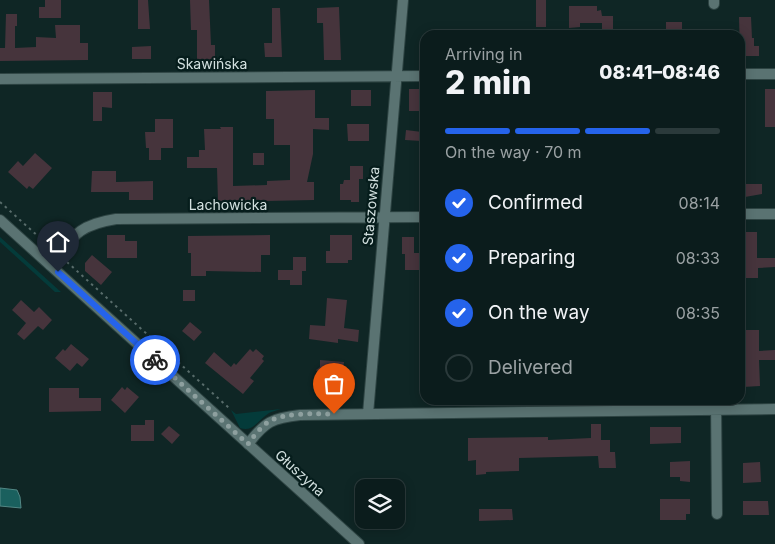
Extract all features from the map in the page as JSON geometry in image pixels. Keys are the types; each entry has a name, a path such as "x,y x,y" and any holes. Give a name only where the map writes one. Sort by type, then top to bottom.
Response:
{"street":[{"name":"Staszowska","path":"368,414 403,0"},
{"path":"745,74 775,74"},
{"name":"Skawińska","path":"0,79 420,76"},
{"path":"745,214 775,214"},
{"name":"Lachowicka","path":"50,265 78,232 98,222 116,219 420,217"},
{"name":"Głuszyna","path":"0,220 358,544"},
{"path":"716,405 717,514"},
{"path":"248,444 270,421 300,415 716,405 775,409"}],"path":[{"path":"0,202 229,408"}],"shaded area":[{"path":"0,237 61,292 55,292 0,242"},
{"path":"281,409 269,413 249,429 240,428 231,410 236,414"},
{"path":"0,488 17,490 21,508 0,506"}],"building":[{"path":"45,0 61,0 61,18 39,18 39,7 45,7"},
{"path":"138,0 148,0 150,29 138,29"},
{"path":"190,0 209,0 211,45 215,45 215,60 197,60 197,30 191,30"},
{"path":"536,0 546,0 546,27 536,27"},
{"path":"569,6 597,6 597,11 601,10 602,16 613,16 613,30 602,30 602,23 580,23 580,27 569,28"},
{"path":"339,7 341,60 324,60 323,23 317,23 317,8"},
{"path":"272,8 280,8 282,57 265,57 264,43 272,43"},
{"path":"6,14 17,14 15,48 36,47 36,37 56,38 55,25 80,25 80,43 88,43 88,60 0,61 0,48 5,48"},
{"path":"739,17 751,17 752,38 754,38 754,46 759,46 759,56 745,56 745,30 739,30"},
{"path":"666,22 682,22 682,30 666,30"},
{"path":"151,46 151,59 132,59 132,47"},
{"path":"409,89 420,89 420,111 409,111"},
{"path":"765,89 775,89 775,127 765,127"},
{"path":"315,90 315,118 329,118 329,130 313,129 313,154 307,182 314,182 314,200 218,202 217,168 187,168 187,157 199,157 199,150 205,150 204,129 233,127 233,186 267,185 267,181 290,180 290,145 274,145 274,119 266,119 266,91"},
{"path":"351,90 371,90 371,106 351,106"},
{"path":"93,92 112,92 112,108 102,107 102,121 93,121"},
{"path":"155,119 173,119 173,148 161,148 161,160 149,160 149,148 146,148 145,132 155,132"},
{"path":"347,124 369,124 369,141 348,141"},
{"path":"406,130 420,132 420,141 405,140"},
{"path":"35,153 52,168 33,189 29,186 27,189 8,172 18,161 23,166"},
{"path":"253,153 264,153 264,165 253,165"},
{"path":"350,166 363,166 363,179 359,179 359,202 340,200 340,184 343,184 344,180 350,180"},
{"path":"92,171 116,171 116,182 153,181 153,200 129,200 129,192 91,192"},
{"path":"745,184 762,184 762,194 745,197"},
{"path":"745,232 757,232 757,258 775,258 775,267 758,268 758,278 745,278"},
{"path":"107,235 125,235 125,241 137,241 137,258 107,258"},
{"path":"270,235 270,255 261,255 261,272 206,271 206,276 191,276 191,253 188,253 188,236"},
{"path":"330,235 352,235 352,260 348,260 348,263 326,263 326,251 330,251"},
{"path":"402,237 414,237 414,253 420,253 420,270 405,270 405,254 402,254"},
{"path":"92,255 112,272 101,285 85,271 85,263"},
{"path":"293,257 306,257 306,271 302,271 302,285 290,285 290,280 278,280 278,270 293,270"},
{"path":"183,290 195,290 195,301 183,301"},
{"path":"327,298 347,300 344,328 359,330 358,342 338,339 338,343 309,339 310,325 325,326"},
{"path":"21,300 34,312 39,307 52,320 43,330 38,326 24,340 17,334 26,323 12,310"},
{"path":"190,322 202,332 194,341 182,331"},
{"path":"745,330 759,330 759,351 775,350 775,360 759,360 760,386 745,387"},
{"path":"71,344 89,359 82,367 77,363 70,371 55,358 63,349 65,351"},
{"path":"250,349 253,352 256,349 264,356 262,359 264,361 250,378 254,381 243,394 205,363 214,352 231,367 234,363 236,365"},
{"path":"320,360 344,362 342,380 319,378 319,373 316,370 320,367"},
{"path":"122,387 125,390 127,387 139,397 125,413 111,400"},
{"path":"49,388 79,388 79,398 101,398 101,411 49,412"},
{"path":"145,420 154,420 154,441 131,441 131,425 145,425"},
{"path":"591,424 601,424 601,440 610,440 610,452 615,452 616,468 599,468 598,456 519,458 519,471 486,472 486,474 476,475 476,460 468,461 468,438 548,437 548,440 591,438"},
{"path":"169,426 180,435 172,444 161,434"},
{"path":"650,427 681,427 681,443 650,444"},
{"path":"690,461 690,482 680,481 680,477 670,477 670,462"},
{"path":"760,462 761,482 743,483 743,463"},
{"path":"660,499 690,499 690,514 686,514 686,520 660,520"},
{"path":"743,501 768,501 769,515 743,515"},
{"path":"479,509 512,509 513,520 479,521"}],"way so far":[{"path":"155,360 248,444 270,421 300,415 334,414"}],"route":[{"path":"58,272 155,360"}]}
